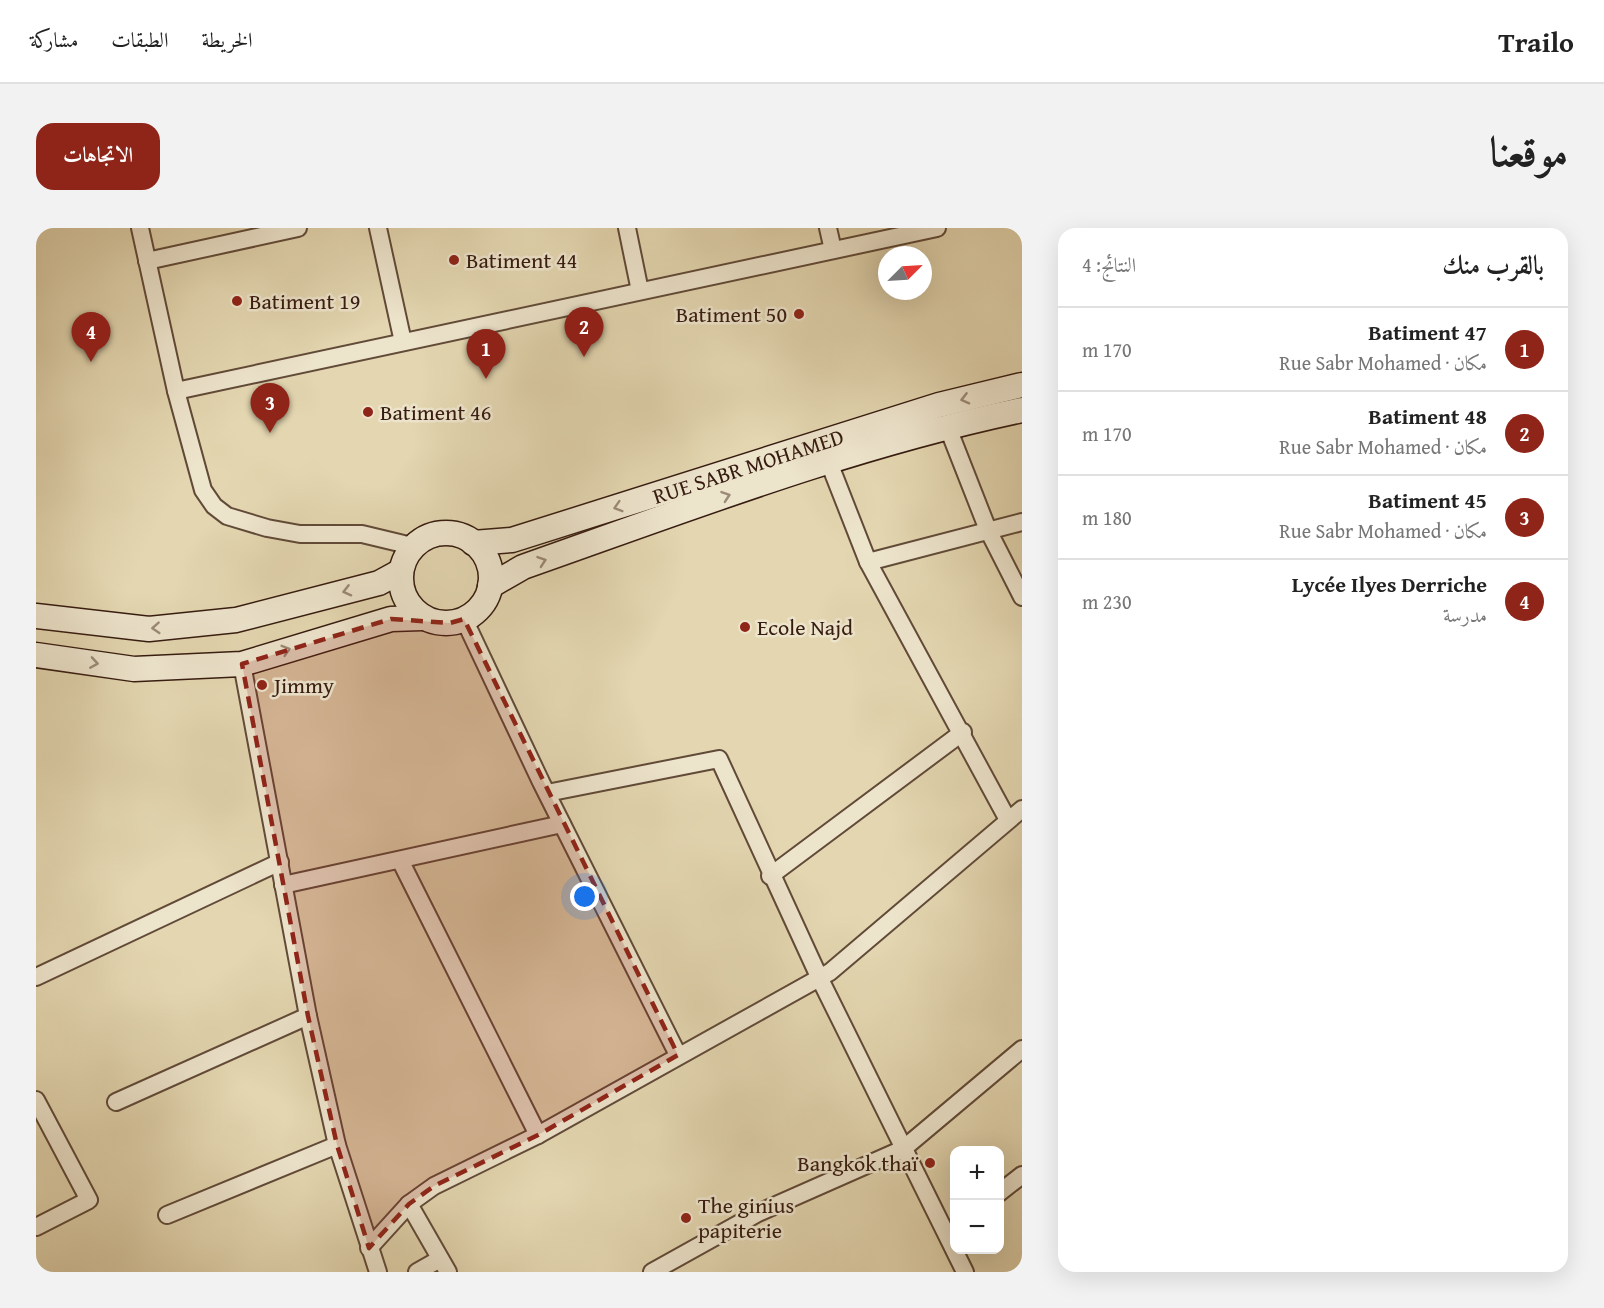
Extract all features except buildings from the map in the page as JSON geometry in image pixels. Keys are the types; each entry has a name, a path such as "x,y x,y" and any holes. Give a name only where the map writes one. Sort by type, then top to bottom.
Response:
{"main road":[{"name":"RUE SABR MOHAMED","path":"474,543 513,540 939,405 1022,385"},
{"path":"490,586 523,567 828,460 1022,410"},
{"path":"36,656 134,669 242,664 391,619 422,618 450,623 464,619 476,611 485,600 490,586 488,562 474,543 460,536 445,533 429,536 412,546 401,571 401,584 405,597 422,618"},
{"path":"36,616 149,629 236,620 379,583 401,571"}],"street":[{"path":"140,228 176,391 203,490 214,506 227,516 267,528 300,534 362,534 412,546"},
{"path":"147,261 298,228"},
{"path":"378,228 404,342"},
{"path":"627,228 640,291"},
{"path":"828,228 833,250"},
{"path":"176,391 937,228"},
{"path":"948,428 988,530 1022,597"},
{"path":"828,460 868,562 963,732 1008,820"},
{"path":"868,562 1022,522"},
{"path":"464,619 562,824 678,1055"},
{"path":"242,664 308,1016 337,1145 378,1272"},
{"path":"770,876 963,732"},
{"path":"547,793 719,759 770,876 820,979 903,1149 950,1232"},
{"path":"369,1248 409,1204 434,1186 538,1135 678,1055 820,979 1022,809"},
{"path":"283,885 562,824"},
{"path":"400,860 538,1135"},
{"path":"36,976 280,862"},
{"path":"116,1102 308,1016"},
{"path":"652,1272 758,1213 903,1149 1022,1049"},
{"path":"36,1100 89,1200 36,1227"},
{"path":"167,1215 337,1145"},
{"path":"1004,1189 1022,1175"},
{"path":"409,1204 444,1265 417,1272"},
{"path":"958,1254 965,1272"}],"highlighted area":[{"path":"391,619 450,623 464,619 678,1055 538,1135 434,1186 409,1204 369,1248 337,1145 308,1016 242,664"}],"place":[{"name":"Batiment 44","path":"454,260"},
{"name":"Batiment 19","path":"237,301"},
{"name":"Batiment 50","path":"799,314"},
{"name":"Batiment 48","path":"584,357"},
{"name":"Lycée Ilyes Derriche","path":"91,362"},
{"name":"Batiment 47","path":"486,379"},
{"name":"Batiment 46","path":"368,412"},
{"name":"Batiment 45","path":"270,433"},
{"name":"Ecole Najd","path":"745,627"},
{"name":"Jimmy","path":"262,685"},
{"name":"Bangkok thaï","path":"930,1163"},
{"name":"The ginius papiterie","path":"686,1218"}]}
